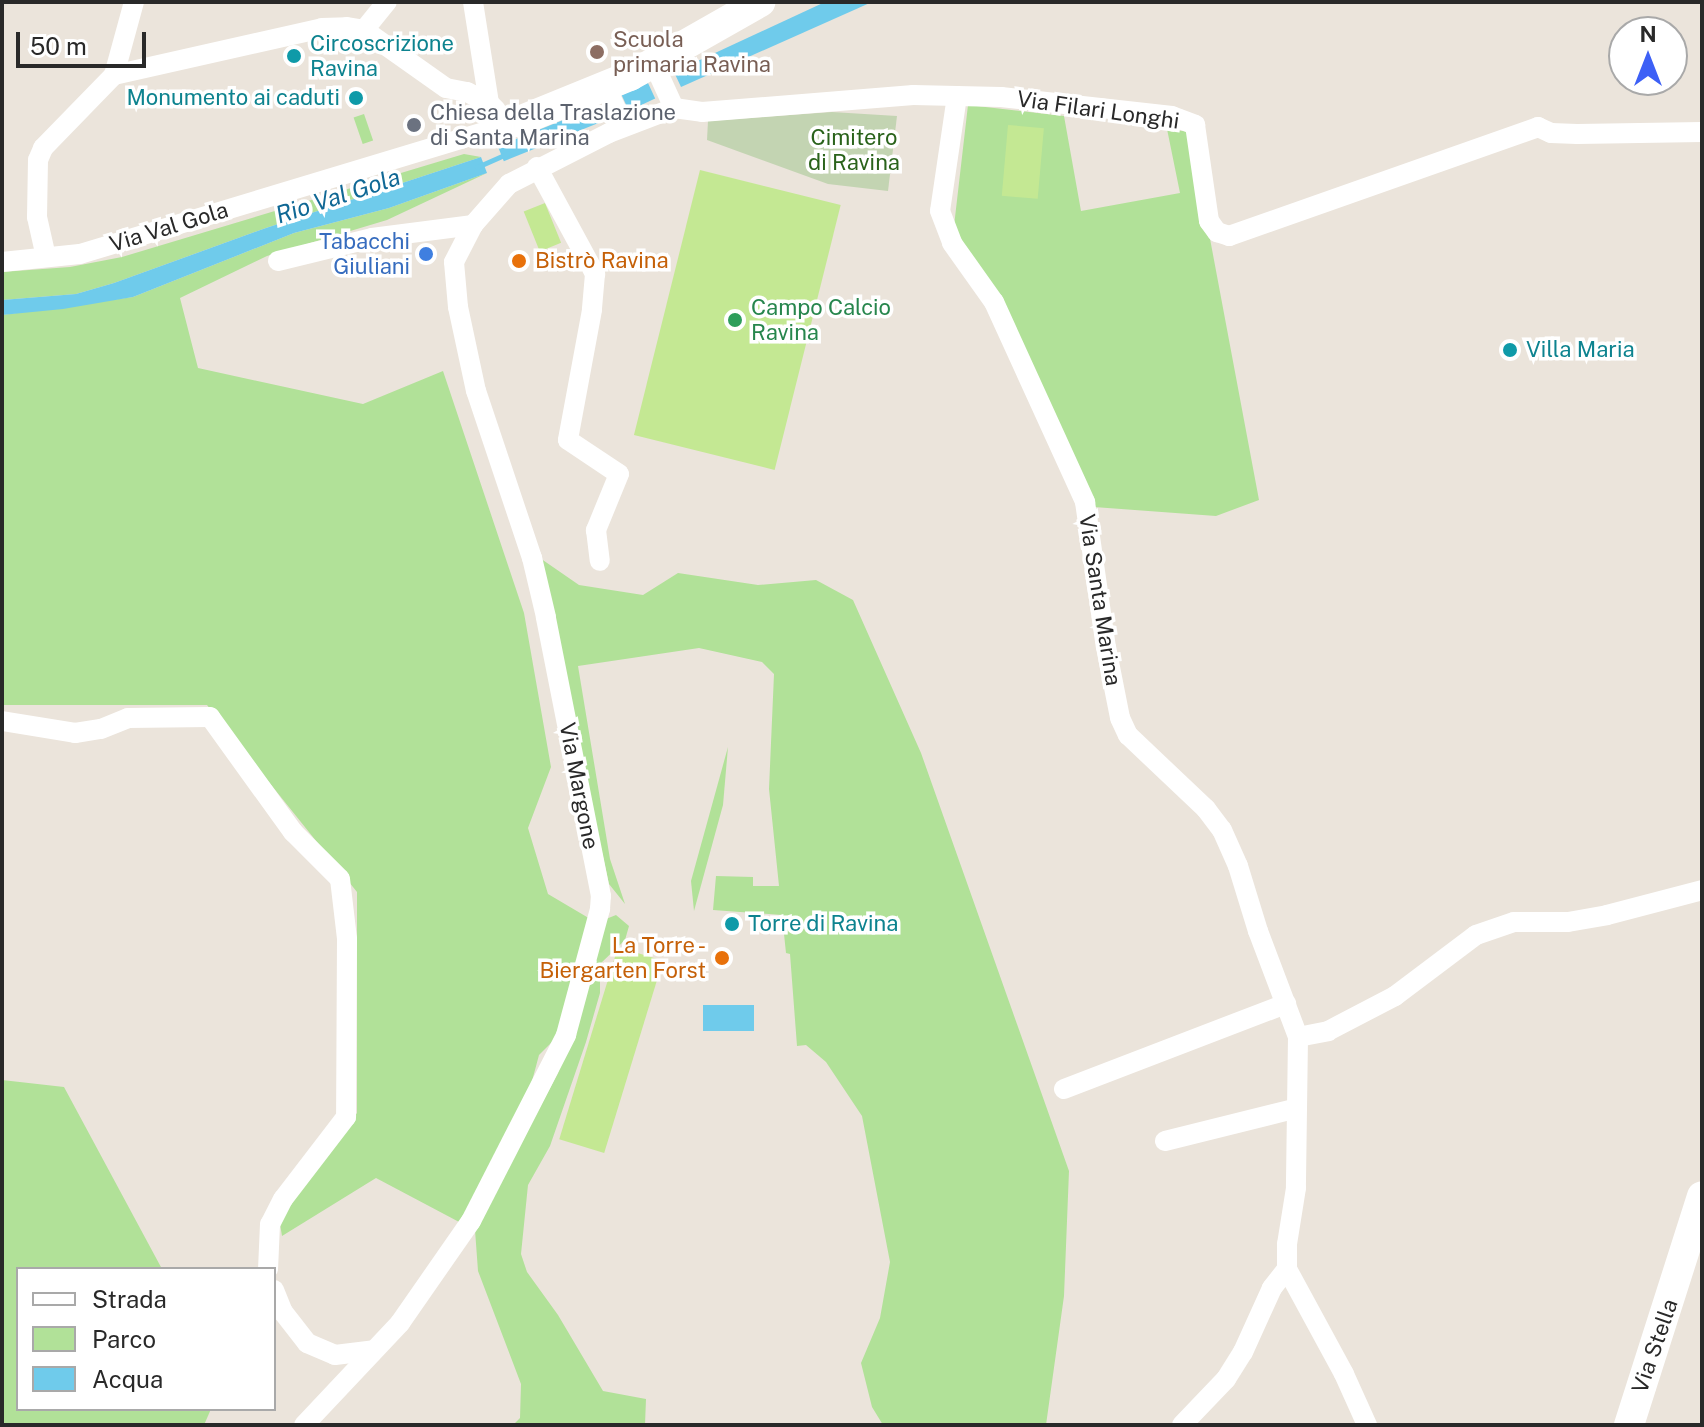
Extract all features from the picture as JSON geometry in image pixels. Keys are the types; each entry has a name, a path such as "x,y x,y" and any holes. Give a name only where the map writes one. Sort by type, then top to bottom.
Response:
{"main road":[{"path":"517,122 615,107 664,86 760,2"},
{"name":"Via Stella","path":"1629,1425 1682,1267 1702,1196"},
{"name":"Via Stella","path":"1682,1267 1702,1238"}],"street":[{"path":"46,257 37,217 38,160 43,148 114,75 134,2"},
{"path":"364,30 387,2"},
{"path":"473,2 489,103"},
{"path":"114,75 322,28 364,30 446,88 467,92 517,122"},
{"name":"Via Filari Longhi","path":"502,192 615,107 664,86 702,112 873,97 957,96 1001,97 1172,116 1195,125 1209,221 1217,232 1229,236 1538,127 1551,133 1577,134 1702,132"},
{"name":"Via Santa Marina","path":"957,96 940,211 952,243 994,302 1085,502 1120,718 1128,735 1143,753 1206,809 1222,830 1238,866 1258,931 1298,1037 1296,1188 1287,1244 1287,1269"},
{"name":"Via Val Gola","path":"2,262 103,247 517,122"},
{"path":"537,167 595,274 592,310 568,440 619,474 596,530 600,561"},
{"name":"Via Margone","path":"304,1425 400,1323 463,1233 521,1128 566,1035 601,903 532,558 476,391 458,307 454,262 473,225 502,192"},
{"path":"278,261 372,238 473,225"},
{"path":"2,721 75,733 101,729 128,718 210,717 293,832 340,879 347,939 346,1117 283,1199 270,1224 268,1267"},
{"path":"1298,1037 1328,1031 1395,996 1476,935 1514,922 1568,922 1607,915 1702,890"},
{"path":"1064,1089 1286,1004"},
{"path":"1165,1141 1297,1108"},
{"path":"1182,1425 1226,1379 1243,1352 1272,1288 1287,1269 1344,1374 1367,1425"},
{"path":"276,1295 283,1312 307,1343 335,1355 374,1350"}],"green space":[{"path":"968,105 1064,116 1081,211 1180,193 1167,129 1190,132 1259,500 1216,516 1094,507 954,226"},
{"name":"Cimitero di Ravina","path":"832,112 897,116 888,191 828,184 707,140 708,121"},
{"path":"364,114 373,140 363,144 354,118"},
{"path":"1008,125 1044,128 1038,199 1002,196"},
{"path":"464,154 481,157 266,228 114,283 76,294 2,300 2,272 70,267 122,257"},
{"name":"Campo Calcio Ravina","path":"700,170 841,205 775,470 634,435"},
{"path":"487,173 387,220 267,256 180,298 198,368 363,404 443,371 524,613 551,767 528,828 548,894 592,920 561,1033 539,1055 524,1111 461,1223 376,1178 282,1236 280,1224 288,1202 357,1113 357,892 207,705 2,705 2,315 133,297 294,233 389,208"},
{"path":"545,203 561,243 540,251 524,212"},
{"path":"537,556 579,585 643,595 678,573 758,585 816,580 853,600 921,753 1069,1171 1064,1296 1046,1425 883,1425 872,1407 861,1363 880,1318 890,1262 862,1116 826,1062 806,1045 797,1046 790,954 786,953 782,915 713,910 716,876 753,877 753,886 779,886 769,789 774,674 762,662 699,648 578,666 610,859 625,904 609,884"},
{"path":"728,747 723,805 694,911 691,881"},
{"path":"616,915 629,926 625,940 600,964 600,993 586,1042 550,1146 528,1185 521,1254 527,1272 558,1315 603,1391 646,1399 645,1425 513,1425 520,1418 521,1384 478,1271 475,1230 558,1073 606,919"},
{"path":"618,947 663,961 604,1153 559,1139"},
{"path":"2,1080 64,1087 161,1267 16,1267 16,1411 210,1411 204,1425 2,1425"}],"water":[{"path":"825,2 872,2 681,87 674,72"},
{"path":"648,83 655,98 629,111 622,95"},
{"path":"598,106 604,121 504,161 498,146"},
{"path":"481,157 487,173 389,208 294,233 133,297 2,315 2,300 76,294 114,283 266,228"},
{"path":"703,1005 754,1005 754,1031 703,1031"}],"waterway":[{"name":"Rio Val Gola","path":"477,167 508,153"}],"place":[{"name":"Scuola primaria Ravina","path":"597,52"},
{"name":"Circoscrizione Ravina","path":"294,56"},
{"name":"Monumento ai caduti","path":"356,98"},
{"name":"Chiesa della Traslazione di Santa Marina","path":"414,125"},
{"name":"Tabacchi Giuliani","path":"426,254"},
{"name":"Bistrò Ravina","path":"519,261"},
{"name":"Campo Calcio Ravina","path":"735,320"},
{"name":"Villa Maria","path":"1510,350"},
{"name":"Torre di Ravina","path":"732,924"},
{"name":"La Torre - Biergarten Forst","path":"722,958"}]}
